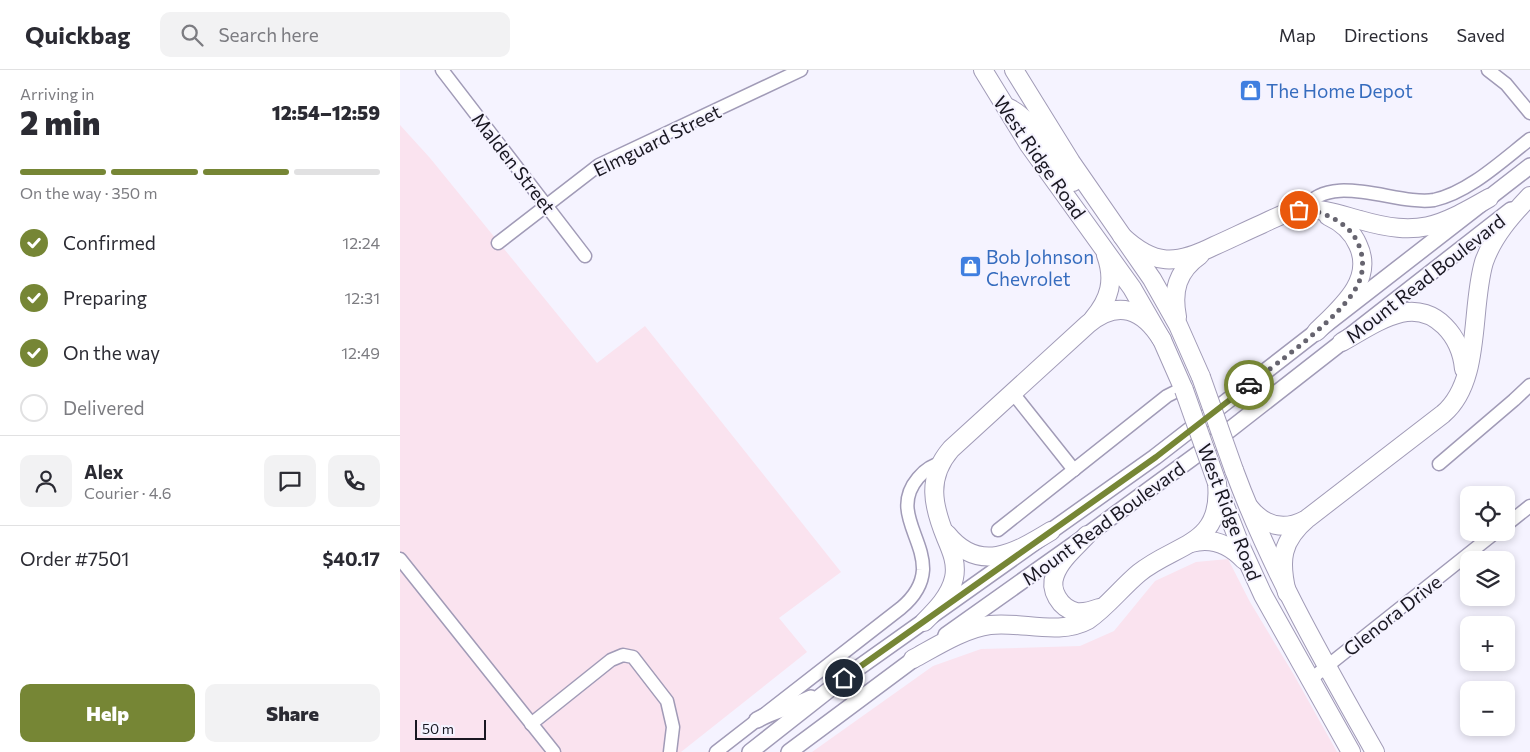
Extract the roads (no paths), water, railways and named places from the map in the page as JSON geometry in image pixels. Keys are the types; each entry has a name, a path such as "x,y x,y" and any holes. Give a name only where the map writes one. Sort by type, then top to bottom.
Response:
{"highway":[{"name":"West Ridge Road","path":"982,70 1003,106 1049,174 1100,241 1132,288 1162,340 1183,389 1234,530 1252,571 1271,611 1351,752"},
{"name":"West Ridge Road","path":"1014,70 1072,162 1152,278 1186,341 1201,377 1246,504 1287,593 1375,752"},
{"path":"1003,106 1018,112 1028,122 1051,156 1077,188 1108,215"},
{"path":"1287,593 1282,566 1284,550 1292,534 1308,518 1447,410 1457,400 1469,367 1477,299 1486,256 1500,231 1530,196"},
{"path":"1122,236 1142,252 1160,260 1184,259 1208,250 1279,216 1304,209 1326,211 1392,228 1417,229 1440,223 1489,198"},
{"path":"1304,209 1326,215 1345,227 1356,239 1362,259 1362,275 1355,288 1316,332"},
{"path":"1088,324 1104,304 1110,286 1109,263 1100,241"},
{"path":"1186,341 1176,309 1176,285 1186,266 1208,250"},
{"path":"924,622 946,596 954,577 954,557 934,507 934,495 940,464 954,444 1088,324 1106,312 1116,310 1129,311 1146,321 1162,340"},
{"path":"1342,342 1372,325 1398,314 1412,312 1428,316 1446,327 1456,340 1463,360 1464,378 1462,388"},
{"path":"913,659 944,642 981,626 1005,624 1059,627 1081,624 1092,617 1146,568 1191,543 1204,533 1214,516 1218,500 1217,484"},
{"path":"1246,504 1261,519 1275,526 1288,526 1308,518"},
{"path":"939,521 950,537 963,549 986,558 997,557 1014,551 1051,531"},
{"path":"1087,535 1058,569 1054,580 1055,592 1061,603 1077,612 1092,611 1108,602"},
{"path":"1191,543 1207,540 1223,544 1243,558 1252,571"}],"main road":[{"name":"Mount Read Boulevard","path":"750,752 844,678 1156,457 1530,166"},
{"name":"Mount Read Boulevard","path":"789,752 913,659 1214,442 1530,196"},
{"path":"757,720 772,712 801,703 844,678"}],"street":[{"name":"Elmguard Street","path":"498,243 599,165 801,70"},
{"path":"1488,70 1506,84 1530,113"},
{"name":"Malden Street","path":"448,72 585,256"},
{"path":"1304,209 1309,202 1317,197 1340,192 1361,191 1409,199 1430,200 1441,198 1462,189 1478,179 1530,139"},
{"path":"1439,464 1530,384"},
{"path":"998,530 1167,396 1183,389"},
{"path":"1012,392 1074,470"},
{"path":"716,752 901,608 916,592 922,578 923,564 909,521 909,496 922,474 932,466 940,464"},
{"path":"1515,518 1530,506"},
{"name":"Glenora Drive","path":"1310,679 1485,541"},
{"path":"400,559 554,752"},
{"path":"531,724 611,660 623,655 633,657 667,701 673,727 670,752"}],"place":[{"name":"The Home Depot","path":"1250,90"},
{"name":"Bob Johnson Chevrolet","path":"970,267"}]}
